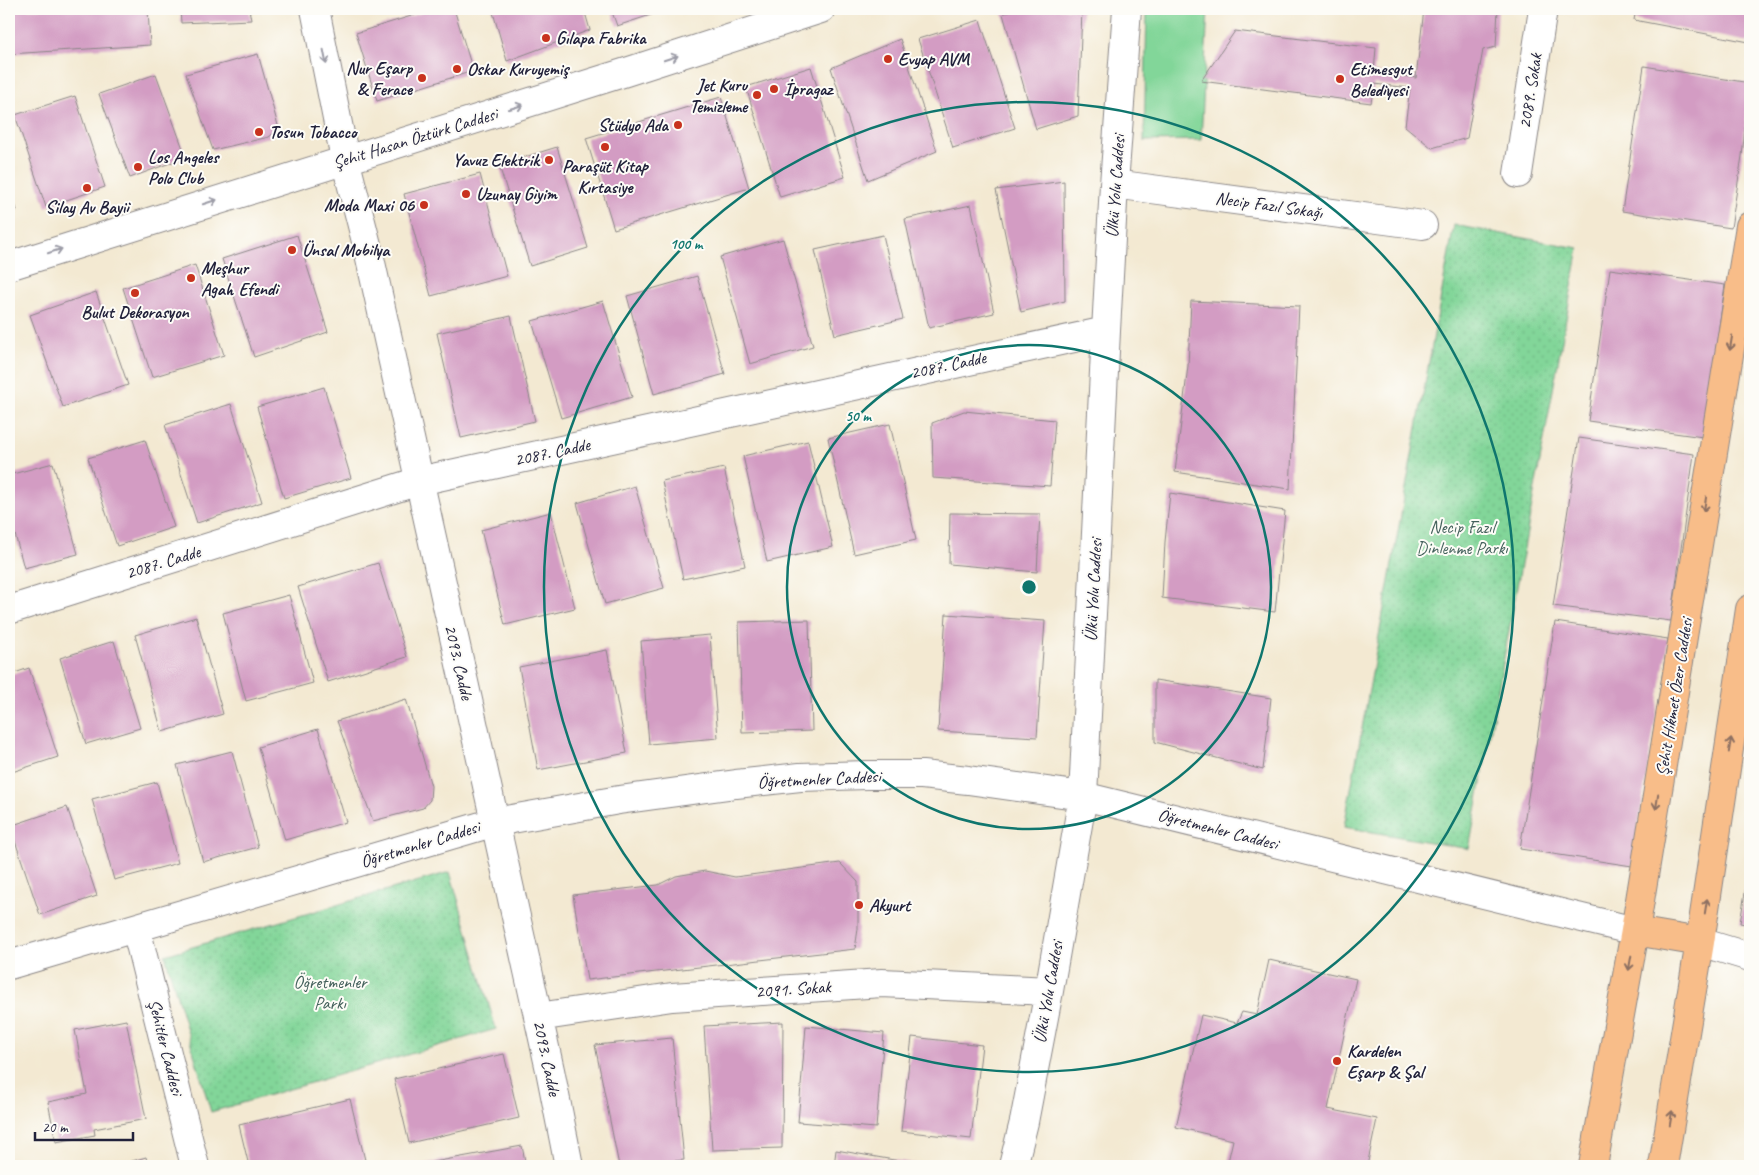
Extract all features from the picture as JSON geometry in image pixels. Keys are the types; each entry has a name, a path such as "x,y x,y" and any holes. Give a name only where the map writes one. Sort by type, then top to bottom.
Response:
{"main road":[{"name":"Şehit Hikmet Özer Caddesi","path":"1593,1166 1635,932 1750,226"},
{"path":"1663,1166 1700,942 1750,609"},
{"path":"1635,932 1700,942"}],"street":[{"name":"2093. Cadde","path":"315,9 345,160 368,249 538,1017 569,1166"},
{"name":"Şehit Hasan Öztürk Caddesi","path":"9,266 821,9"},
{"name":"Ülkü Yolu Caddesi","path":"1013,1166 1024,1122 1049,991 1083,796 1114,184 1127,9"},
{"name":"2089. Sokak","path":"1518,174 1543,9"},
{"name":"Necip Fazıl Sokağı","path":"1114,184 1423,225"},
{"name":"2087. Cadde","path":"9,610 419,481 1106,331"},
{"name":"Öğretmenler Caddesi","path":"9,965 495,822 627,799 800,777 867,775 922,775 1083,796 1635,932"},
{"name":"Şehitler Caddesi","path":"136,928 195,1166"},
{"path":"1700,942 1750,956"},
{"name":"2091. Sokak","path":"538,1017 672,997 882,983 1049,991"}],"green space":[{"path":"1147,9 1208,9 1201,140 1144,141"},
{"name":"Necip Fazıl Dinlenme Parkı","path":"1454,225 1579,248 1469,849 1344,827"},
{"name":"Öğretmenler Parkı","path":"450,872 496,1029 211,1112 165,955"}],"building":[{"path":"9,9 148,9 150,45 9,54"},
{"path":"180,9 249,9 251,20 181,23"},
{"path":"434,9 454,9 473,71 377,101 356,33"},
{"path":"492,9 584,9 590,30 507,61"},
{"path":"611,9 669,9 617,26"},
{"path":"1016,9 1082,9 1078,116 1036,129 1003,14"},
{"name":"Etimesgut Belediyesi","path":"1424,9 1498,9 1496,47 1483,50 1467,138 1432,148 1405,126 1410,88 1374,84 1371,103 1201,81 1235,31 1376,48 1374,72 1416,78"},
{"path":"1636,9 1750,9 1749,42 1634,20"},
{"path":"980,20 1015,128 953,148 918,39"},
{"path":"900,39 937,151 868,180 831,68"},
{"path":"258,54 279,129 269,137 213,150 186,74"},
{"path":"1644,66 1750,83 1742,156 1731,228 1622,211"},
{"path":"811,67 845,177 780,197 746,87"},
{"path":"156,74 186,157 130,178 99,94"},
{"path":"75,96 105,187 46,207 15,115"},
{"path":"721,97 749,188 614,229 586,138"},
{"path":"557,147 588,248 530,266 499,165"},
{"path":"480,174 507,276 431,296 404,194"},
{"path":"1064,181 1065,301 1021,312 996,190"},
{"path":"9,186 17,210 9,212"},
{"path":"971,205 994,313 929,328 905,219"},
{"path":"297,235 328,332 254,357 222,259"},
{"path":"883,235 903,319 835,335 815,250"},
{"path":"783,239 813,346 750,364 720,257"},
{"path":"195,265 224,355 152,377 123,288"},
{"path":"1610,269 1725,285 1703,437 1588,421"},
{"path":"697,276 725,374 654,394 627,296"},
{"path":"96,292 128,385 63,407 30,315"},
{"path":"603,301 632,397 561,418 532,321"},
{"path":"1191,301 1299,306 1290,489 1175,472 1188,366"},
{"path":"511,316 535,421 461,438 437,333"},
{"path":"324,387 351,478 284,498 257,407"},
{"path":"231,404 262,502 197,523 165,425"},
{"path":"964,411 1055,420 1050,486 933,478 932,423"},
{"path":"890,424 916,540 854,554 828,438"},
{"path":"1579,438 1694,454 1671,621 1553,606"},
{"path":"145,440 174,527 117,546 88,458"},
{"path":"808,441 833,547 767,562 743,456"},
{"path":"53,463 78,554 24,568 9,512 9,475"},
{"path":"724,468 745,566 683,579 662,481"},
{"path":"635,486 664,588 605,604 577,503"},
{"path":"1170,493 1285,511 1275,612 1162,598"},
{"path":"551,512 575,608 505,625 481,530"},
{"path":"950,513 1040,514 1037,572 949,564"},
{"path":"378,563 407,657 328,682 298,587"},
{"path":"289,595 313,683 246,701 223,613"},
{"path":"946,614 1045,621 1037,737 938,731"},
{"path":"196,617 223,714 162,732 135,635"},
{"path":"809,620 812,731 742,733 739,622"},
{"path":"1555,622 1668,639 1632,866 1520,849"},
{"path":"710,635 718,738 649,744 641,641"},
{"path":"114,641 140,728 86,744 60,658"},
{"path":"607,650 627,753 538,770 519,667"},
{"path":"29,668 58,757 9,773 9,675"},
{"path":"1155,680 1271,698 1263,770 1155,742"},
{"path":"406,699 431,786 430,800 423,808 373,821 337,721"},
{"path":"318,729 346,822 285,840 258,747"},
{"path":"232,751 258,847 203,862 177,765"},
{"path":"157,782 178,863 114,880 92,799"},
{"path":"67,807 97,896 40,915 10,826"},
{"path":"840,863 858,882 858,929 855,949 587,980 573,895 658,885 676,876 705,871 735,877"},
{"path":"1750,868 1750,925 1740,923"},
{"path":"1269,960 1356,979 1328,1109 1377,1119 1367,1166 1227,1166 1233,1140 1176,1127 1201,1015 1237,1023 1242,1012 1257,1015"},
{"path":"126,1020 146,1119 94,1129 95,1135 56,1142 48,1102 87,1094 75,1030"},
{"path":"783,1022 782,1148 712,1150 704,1026"},
{"path":"806,1026 884,1033 876,1128 798,1122"},
{"path":"912,1037 982,1045 971,1139 901,1131"},
{"path":"672,1038 684,1160 619,1166 595,1045"},
{"path":"504,1054 519,1118 409,1143 394,1079"},
{"path":"350,1099 365,1160 336,1166 249,1166 239,1125"},
{"path":"522,1146 526,1166 417,1166 417,1165"},
{"path":"836,1150 923,1165 834,1166"},
{"path":"146,1157 148,1166 115,1166"}],"place":[{"name":"Gılapa Fabrika","path":"546,38"},
{"name":"Evyap AVM","path":"888,59"},
{"name":"Oskar Kuruyemiş","path":"457,69"},
{"name":"Nur Eşarp & Ferace","path":"422,78"},
{"name":"Etimesgut Belediyesi","path":"1340,79"},
{"name":"İpragaz","path":"774,89"},
{"name":"Jet Kuru Temizleme","path":"757,95"},
{"name":"Stüdyo Ada","path":"678,125"},
{"name":"Tosun Tobacco","path":"259,132"},
{"name":"Paraşüt Kitap Kırtasiye","path":"605,147"},
{"name":"Yavuz Elektrik","path":"549,160"},
{"name":"Los Angeles Polo Club","path":"138,167"},
{"name":"Silay Av Bayii","path":"87,188"},
{"name":"Uzunay Giyim","path":"466,194"},
{"name":"Moda Maxi 06","path":"424,205"},
{"name":"Ünsal Mobilya","path":"292,250"},
{"name":"Meşhur Agah Efendi","path":"191,278"},
{"name":"Bulut Dekorasyon","path":"135,293"},
{"name":"Akyurt","path":"859,905"},
{"name":"Kardelen Eşarp & Şal","path":"1337,1061"}]}
